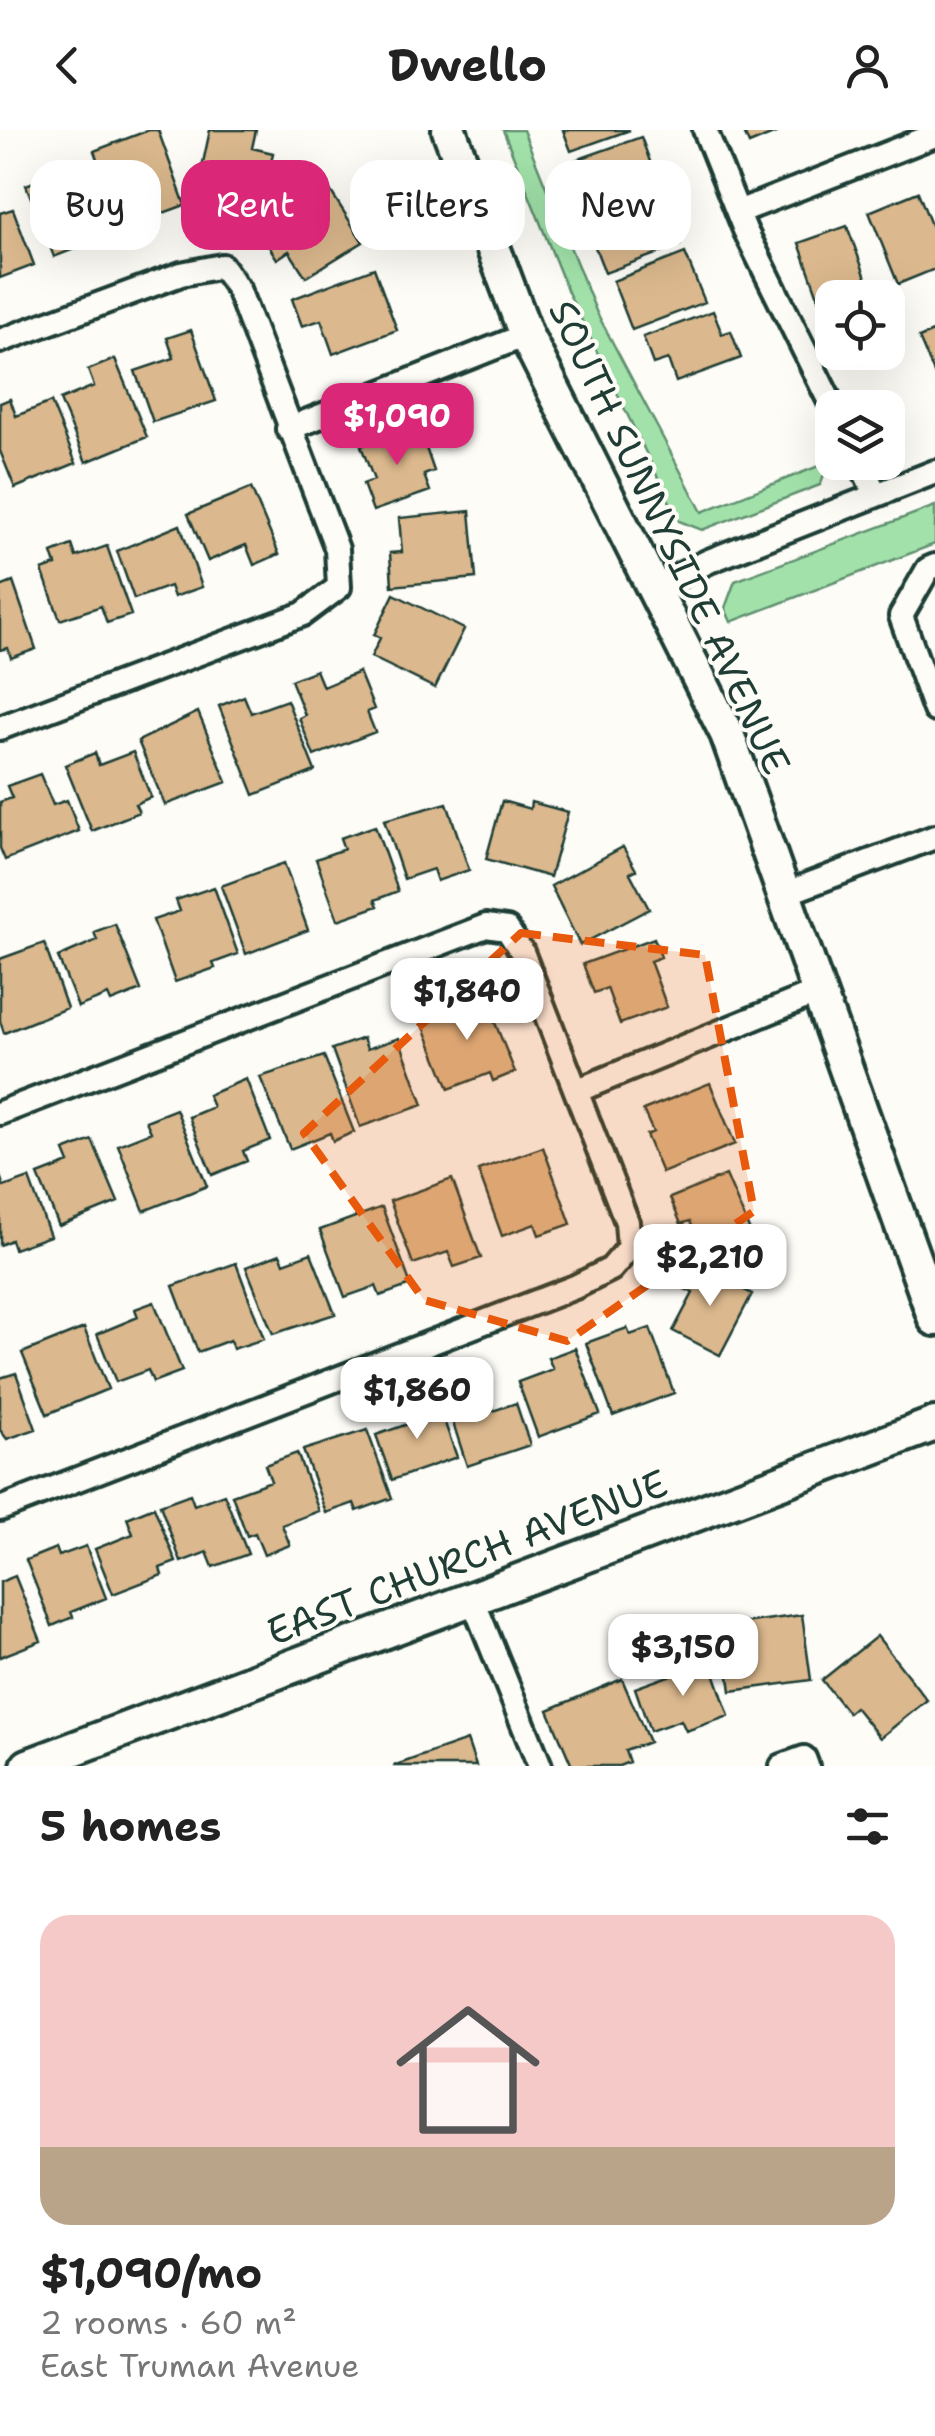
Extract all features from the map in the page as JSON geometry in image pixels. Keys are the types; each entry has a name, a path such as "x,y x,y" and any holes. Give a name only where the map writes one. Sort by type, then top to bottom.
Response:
{"street":[{"name":"SOUTH SUNNYSIDE AVENUE","path":"449,130 526,335 656,587 726,734 935,1319"},
{"path":"704,130 738,212 824,390"},
{"path":"738,212 935,135"},
{"path":"0,341 181,274 222,266 238,289 337,550 339,587 303,614 0,728"},
{"path":"288,429 526,335"},
{"path":"656,587 710,561 935,472"},
{"path":"869,480 876,494"},
{"path":"935,566 928,569 901,616 935,710"},
{"path":"784,894 935,837"},
{"path":"0,1114 486,926 508,930 522,952 627,1222 629,1248 611,1269 575,1287 0,1509"},
{"path":"576,1090 818,992"},
{"name":"EAST CHURCH AVENUE","path":"28,1766 935,1424"},
{"path":"472,1598 540,1766"}],"highlighted area":[{"path":"521,933 705,955 754,1211 567,1341 424,1300 304,1133"}],"green space":[{"path":"503,130 523,130 545,185 545,235 525,185 525,160 515,160"},
{"path":"551,250 571,250 596,311 702,512 815,468 815,480 822,480 820,485 702,530 679,521"},
{"path":"935,506 935,544 731,622 725,608 735,581"}],"building":[{"path":"158,130 181,194 181,206 161,214 161,160 97,160 94,151"},
{"path":"210,130 256,130 252,148 273,153 272,160 204,160"},
{"path":"563,130 630,130 571,151"},
{"path":"743,130 783,130 749,144"},
{"path":"641,137 649,160 576,160"},
{"path":"330,190 350,222 350,250 306,277 289,251 277,259 271,250 330,250"},
{"path":"918,192 935,235 935,269 905,281 896,280 869,212"},
{"path":"13,209 34,265 0,278 0,213"},
{"path":"847,226 867,280 815,280 815,288 799,243"},
{"path":"51,250 72,250 54,257"},
{"path":"596,250 667,250 605,273"},
{"path":"685,253 705,302 632,330 613,281"},
{"path":"374,268 397,330 333,354 321,320 302,326 292,299"},
{"path":"713,311 722,334 731,331 741,358 676,382 668,359 653,364 643,337"},
{"path":"191,330 216,401 153,422 135,371 174,358 167,338"},
{"path":"935,331 935,375 919,338"},
{"path":"115,359 147,437 86,462 60,400 94,386 88,370"},
{"path":"10,399 16,416 51,402 76,463 15,488 0,451 0,403"},
{"path":"418,425 434,471 424,475 430,491 373,511 363,484 374,480 361,446"},
{"path":"251,488 279,554 254,565 246,545 208,561 188,514"},
{"path":"470,511 476,578 392,586 390,553 402,552 399,518"},
{"path":"180,525 202,587 174,597 170,586 134,599 117,551"},
{"path":"72,545 76,557 107,546 131,615 107,623 101,606 60,620 42,570 56,565 52,553"},
{"path":"13,582 36,649 11,658 8,648 0,650 0,587"},
{"path":"394,594 464,629 435,688 371,657 380,638 374,635"},
{"path":"316,670 323,687 359,672 374,709 367,712 375,732 314,756 299,718 305,715 291,680"},
{"path":"244,696 251,713 287,700 315,771 254,795 219,706"},
{"path":"198,712 227,782 165,805 138,741"},
{"path":"133,752 151,797 135,804 139,812 92,831 65,765 95,753 99,765"},
{"path":"40,774 53,805 67,800 79,831 5,860 0,848 0,802 12,798 7,786"},
{"path":"502,801 530,809 531,802 568,812 550,877 486,859"},
{"path":"447,803 469,870 437,881 433,869 404,879 384,820"},
{"path":"375,826 398,891 375,900 378,906 338,920 316,859 344,849 340,838"},
{"path":"623,847 636,870 630,873 649,909 580,945 551,886"},
{"path":"284,863 308,930 246,954 221,886"},
{"path":"214,887 238,954 213,963 215,968 175,982 153,920 180,911 176,900"},
{"path":"115,924 141,990 111,1002 108,995 78,1007 58,957 97,940 94,932"},
{"path":"654,938 661,957 650,961 667,1007 620,1024 607,988 594,993 583,964"},
{"path":"44,943 67,1008 4,1033 0,1021 0,959"},
{"path":"483,993 515,1072 493,1081 490,1073 449,1089 420,1017 449,1005 453,1016 469,1010 465,1000"},
{"path":"363,1038 367,1049 399,1038 423,1105 360,1127 332,1049"},
{"path":"324,1056 354,1132 333,1141 330,1133 290,1149 260,1077"},
{"path":"246,1079 270,1140 243,1151 247,1161 212,1175 189,1117 213,1107 208,1095"},
{"path":"710,1083 735,1144 662,1173 646,1135 653,1132 643,1110"},
{"path":"176,1109 207,1186 144,1211 118,1145 151,1132 146,1121"},
{"path":"92,1140 118,1202 59,1226 38,1175 69,1163 64,1151"},
{"path":"543,1147 571,1224 539,1235 535,1224 502,1236 478,1170"},
{"path":"726,1175 752,1236 704,1256 690,1221 681,1224 670,1198"},
{"path":"0,1176 4,1187 29,1178 50,1236 14,1249 11,1240 0,1245"},
{"path":"452,1179 481,1258 454,1267 448,1252 413,1264 390,1201"},
{"path":"382,1207 411,1285 380,1296 376,1286 345,1297 320,1230"},
{"path":"311,1253 335,1314 273,1334 246,1267 280,1254 284,1263"},
{"path":"236,1263 264,1339 233,1349 230,1340 198,1352 173,1286"},
{"path":"691,1263 752,1294 720,1355 673,1331 693,1293 679,1286"},
{"path":"154,1302 182,1371 153,1382 148,1370 116,1382 97,1334 138,1317 135,1309"},
{"path":"84,1328 108,1389 47,1414 22,1353"},
{"path":"627,1328 630,1335 650,1328 674,1393 613,1416 586,1343"},
{"path":"575,1348 600,1414 538,1437 518,1382 553,1369 548,1358"},
{"path":"16,1373 36,1429 7,1439 0,1430 0,1378"},
{"path":"466,1388 475,1417 516,1403 530,1445 467,1466 444,1395"},
{"path":"437,1401 457,1457 392,1480 376,1435 411,1423 407,1411"},
{"path":"367,1430 392,1498 357,1511 354,1503 326,1513 303,1450"},
{"path":"297,1453 319,1511 282,1525 290,1545 264,1555 255,1533 247,1536 232,1495 271,1481 265,1465"},
{"path":"190,1494 194,1505 224,1494 248,1554 213,1567 207,1552 181,1562 160,1505"},
{"path":"154,1507 176,1562 160,1568 162,1575 113,1594 95,1549 133,1534 127,1518"},
{"path":"86,1546 106,1598 71,1612 73,1617 52,1626 26,1560 56,1548 59,1556"},
{"path":"15,1576 41,1641 0,1657 0,1582"},
{"path":"802,1615 811,1680 731,1691 722,1626"},
{"path":"877,1636 927,1700 880,1738 855,1707 848,1713 822,1680"},
{"path":"710,1661 729,1716 686,1731 681,1720 650,1731 635,1688"},
{"path":"622,1679 649,1742 625,1751 629,1762 619,1766 572,1766 548,1710"},
{"path":"467,1740 476,1766 393,1766"}]}
